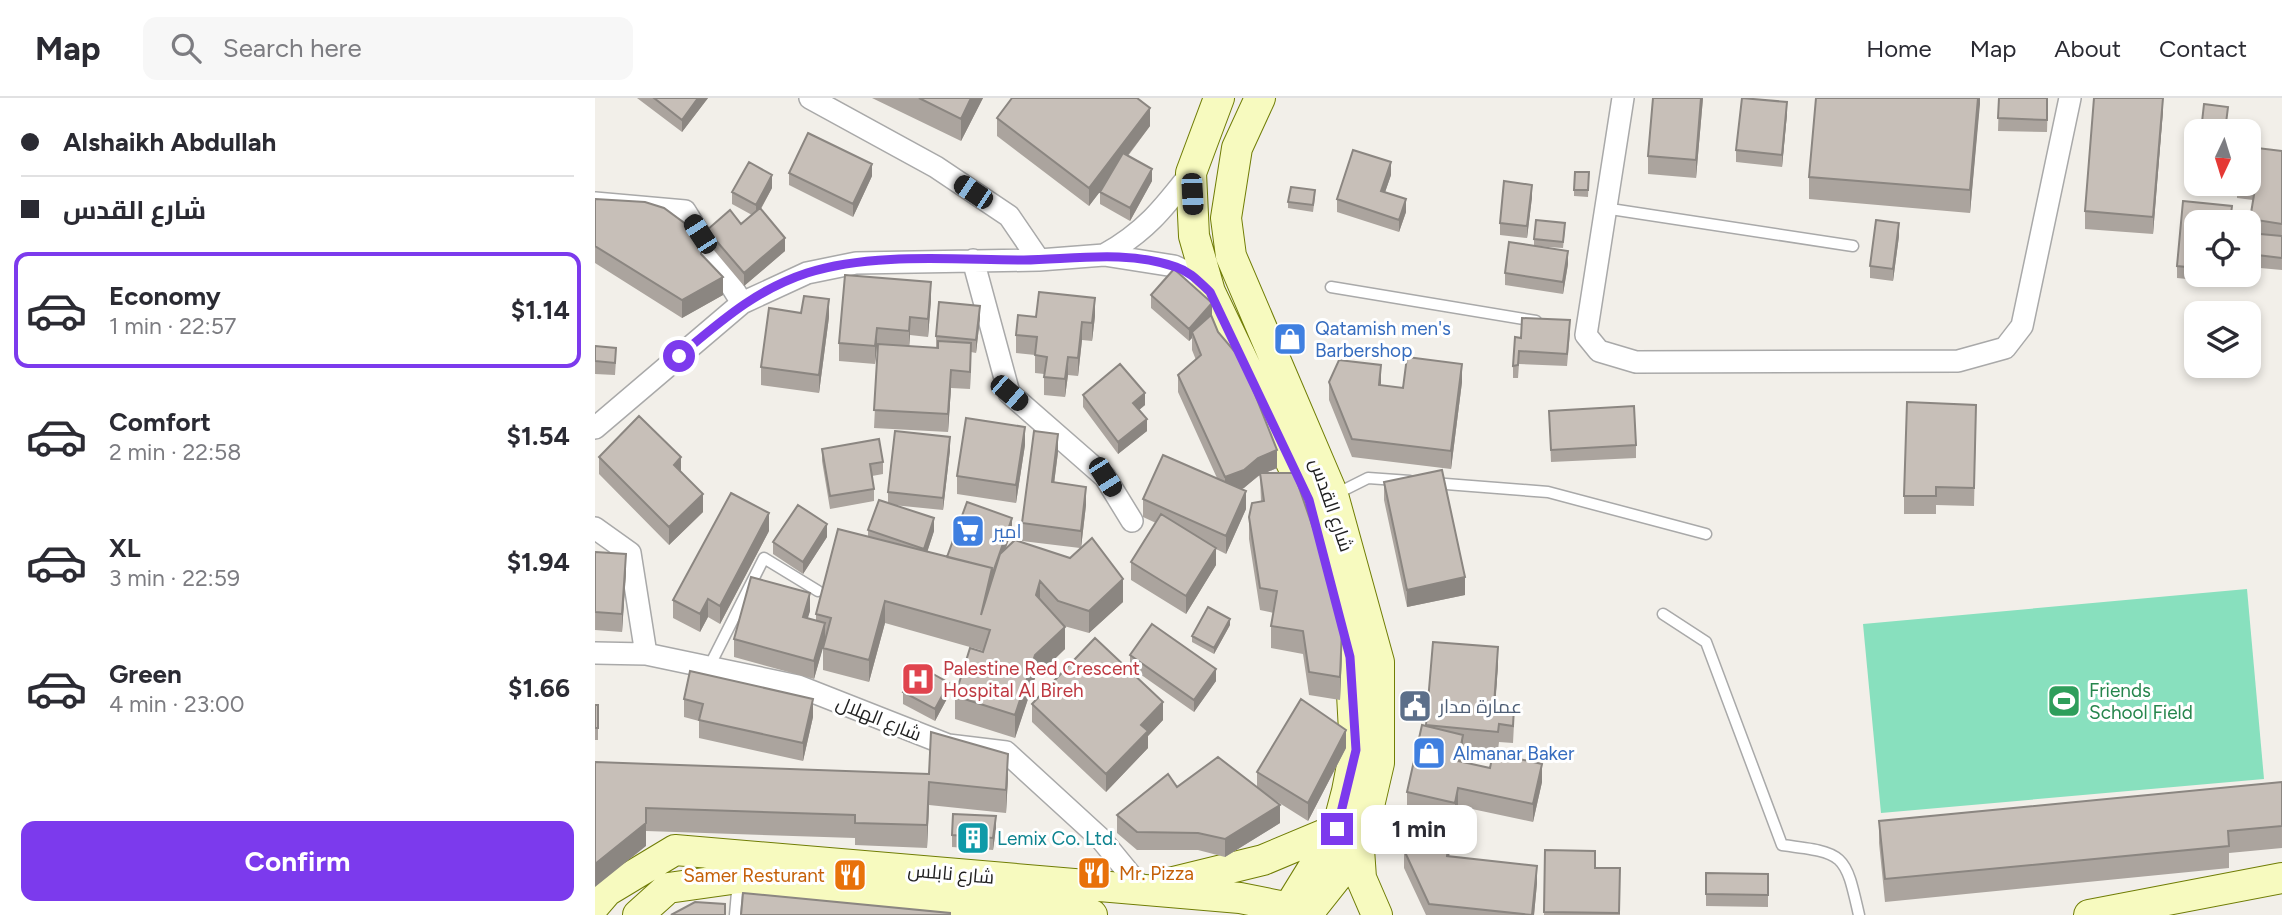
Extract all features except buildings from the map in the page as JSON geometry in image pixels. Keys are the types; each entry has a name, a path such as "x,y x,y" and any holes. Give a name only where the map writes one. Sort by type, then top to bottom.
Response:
{"main road":[{"name":"شارع القدس","path":"1219,98 1191,173 1195,236 1210,292 1309,500 1350,657 1356,750 1337,829 1302,913"},
{"name":"شارع القدس","path":"1260,98 1237,148 1226,218 1231,256 1333,495 1379,662 1379,763 1359,849 1302,913"},
{"path":"1142,889 1263,860 1337,829"},
{"path":"1359,849 1361,878 1377,915"},
{"name":"شارع نابلس","path":"595,905 607,891 675,850 1240,898 1302,913"},
{"name":"شارع نابلس","path":"638,915 668,888 739,878 1092,915"},
{"path":"2089,915 2282,878"}],"street":[{"path":"810,98 936,167 1009,216 1039,260"},
{"path":"1623,98 1581,334 1599,351 1636,362 1958,361 2005,348 2022,326 2070,98"},
{"path":"1104,255 1135,237 1155,220 1191,173"},
{"path":"595,203 685,211 742,303"},
{"path":"595,428 742,303 807,274 856,262 1039,260 1104,255 1174,266 1191,274 1210,292"},
{"path":"973,260 1009,393 1105,477 1132,521"},
{"path":"595,528 630,553 646,654"},
{"name":"شارع الهلال","path":"595,653 646,654 798,687 948,745 1006,752 1101,839 1142,889"}],"lane":[{"path":"1604,208 1853,246"},
{"path":"1331,288 1544,322"},
{"path":"1333,495 1368,478 1548,492 1706,534"},
{"path":"709,667 764,558 818,591"},
{"path":"1663,614 1706,642 1782,845 1829,851 1848,868 1859,915"},
{"path":"735,915 739,878"}],"green space":[{"name":"Friends School Field","path":"2247,589 2264,779 1881,813 1863,624"}],"place":[{"name":"Qatamish men's Barbershop","path":"1290,339"},
{"name":"امير","path":"968,531"},
{"name":"Palestine Red Crescent Hospital Al Bireh","path":"918,679"},
{"name":"Friends School Field","path":"2064,701"},
{"name":"عمارة مدار","path":"1415,706"},
{"name":"Almanar Baker","path":"1429,753"},
{"name":"Lemix Co. Ltd.","path":"973,838"},
{"name":"Mr. Pizza","path":"1094,873"},
{"name":"Samer Resturant","path":"850,875"}],"route":[{"path":"679,356 742,303 807,274 856,262 1039,260 1104,255 1174,266 1191,274 1210,292 1309,500 1350,657 1356,750 1337,829"}]}
